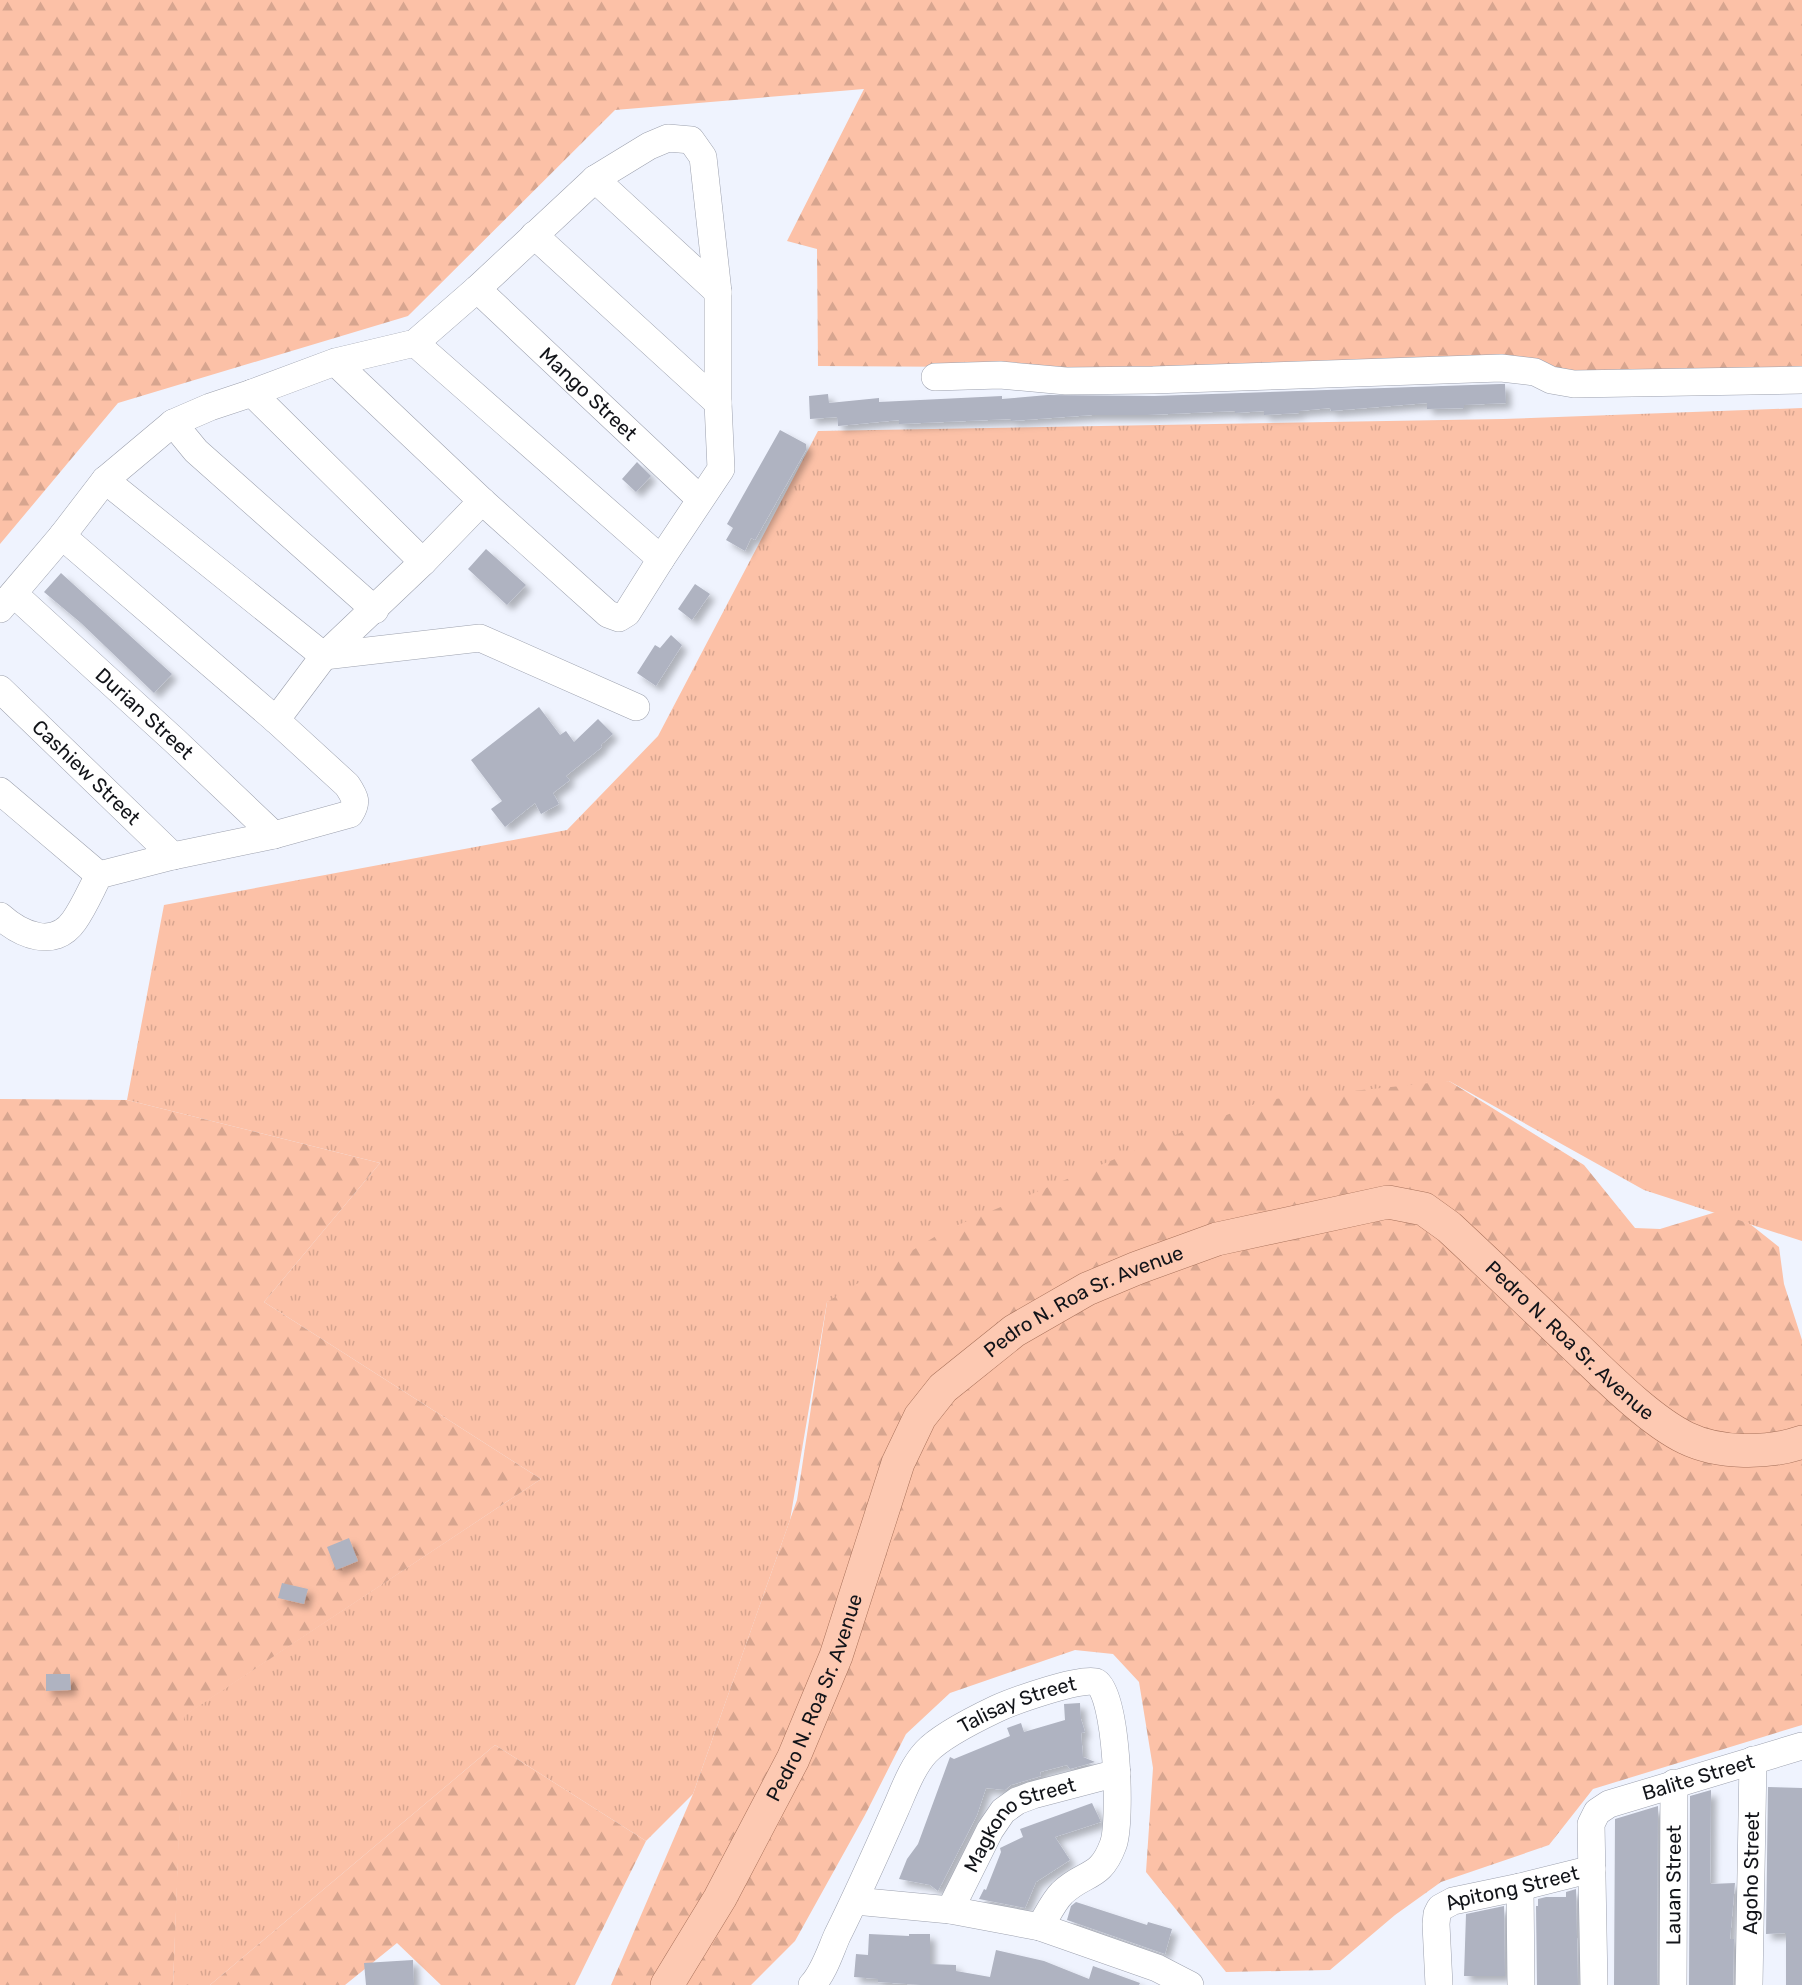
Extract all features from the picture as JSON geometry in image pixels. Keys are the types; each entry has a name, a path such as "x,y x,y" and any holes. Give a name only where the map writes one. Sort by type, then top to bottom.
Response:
{"main road":[{"name":"Pedro N. Roa Sr. Avenue","path":"667,1985 720,1898 793,1759 836,1656 898,1463 920,1417 943,1388 978,1358 1014,1331 1087,1289 1217,1239 1388,1202 1408,1205 1424,1209 1449,1227 1606,1376 1665,1426 1688,1438 1710,1445 1732,1448 1763,1450 1788,1447 1802,1442"}],"street":[{"path":"7,602 105,480 173,423 210,407 335,362 415,343 477,289 595,179 668,138 691,140 703,158 718,292 718,403 721,469 627,612 619,618 608,614 482,501 335,362"},
{"path":"595,179 718,292"},
{"path":"534,235 718,403"},
{"name":"Mango Street","path":"477,289 700,499"},
{"path":"415,343 661,559"},
{"path":"935,377 1000,375 1066,381 1153,380 1501,368 1535,372 1551,380 1574,384 1802,380"},
{"path":"252,393 423,562"},
{"path":"173,423 196,451 375,610"},
{"path":"105,480 324,656 480,638 636,707"},
{"path":"276,720 324,656 375,610 482,501"},
{"path":"0,916 10,925 33,937 51,936 73,923 99,875 173,855 274,835 350,814 355,806 356,798 347,785 276,720 62,536"},
{"name":"Durian Street","path":"7,602 175,741 274,835"},
{"name":"Cashiew Street","path":"0,689 173,855"},
{"path":"0,791 99,875"},
{"name":"Talisay Street","path":"820,1984 912,1772 926,1752 957,1730 998,1708 1056,1688 1095,1681 1102,1686 1108,1703 1117,1773 1118,1817 1115,1842 1107,1861 1096,1872 1060,1894 1040,1927"},
{"name":"Balite Street","path":"1592,1869 1591,1824 1597,1812 1609,1804 1802,1746"},
{"name":"Agoho Street","path":"1749,1985 1753,1760"},
{"name":"Magkono Street","path":"950,1910 990,1830 1003,1811 1017,1801 1033,1795 1117,1773"},
{"name":"Lauan Street","path":"1673,1985 1674,1783"},
{"path":"1592,1869 1594,1985"},
{"name":"Apitong Street","path":"1440,1985 1436,1924 1440,1908 1453,1901 1592,1869"},
{"path":"1520,1887 1521,1985"},
{"path":"855,1900 950,1910 1040,1927 1157,1968 1190,1985"}],"green space":[{"path":"0,0 1802,0 1802,371 1650,383 1519,370 818,366 817,249 787,241 864,89 615,110 408,316 118,403 0,544"},
{"path":"1802,408 1802,1241 1644,1190 1449,1081 827,1302 790,1520 693,1794 646,1841 495,1745 210,1985 173,1985 183,1716 541,1479 264,1302 380,1163 127,1100 164,905 567,830 658,736 818,431 1503,419"},
{"path":"1449,1081 1584,1165 1635,1228 1660,1229 1716,1212 1750,1224 1779,1247 1784,1284 1802,1340 1802,1725 1593,1789 1549,1845 1441,1882 1395,1915 1330,1970 1226,1972 1146,1872 1153,1768 1139,1682 1113,1654 1075,1650 950,1693 906,1734 865,1815 795,1941 751,1985 611,1985 693,1794 797,1500 827,1302 946,1230 1134,1151 1265,1100"},
{"path":"0,1099 127,1100 380,1163 264,1302 541,1479 184,1716 173,1985 0,1985"},
{"path":"495,1745 646,1841 575,1985 441,1985 397,1943 345,1985 210,1985"}],"building":[{"path":"1505,384 1506,403 1464,405 1464,408 1427,409 1427,403 1331,411 1330,408 1264,415 1264,411 1235,413 1235,411 899,424 899,420 838,426 837,417 810,419 809,396 828,394 829,403 879,398 879,402 1002,396 1002,399 1048,395 1154,396"},
{"path":"780,430 806,444 806,450 755,540 751,538 745,551 726,540 733,528 727,524"},
{"path":"637,462 651,476 636,492 622,479"},
{"path":"486,549 526,585 507,605 468,569"},
{"path":"61,573 172,674 154,693 81,623 44,592"},
{"path":"695,584 710,594 692,620 678,609"},
{"path":"671,635 682,645 656,686 637,673 655,645 660,648"},
{"path":"539,707 560,735 566,731 574,742 598,719 613,734 601,745 602,747 566,776 570,780 553,793 559,804 541,814 535,803 505,827 491,809 502,801 471,760"},
{"path":"349,1538 358,1561 336,1570 327,1547"},
{"path":"282,1583 308,1589 304,1604 278,1598"},
{"path":"46,1674 70,1674 71,1690 46,1691"},
{"path":"1080,1703 1085,1732 1081,1733 1083,1757 1095,1762 1070,1769 1067,1765 1040,1772 1041,1776 1011,1785 1005,1790 986,1788 977,1815 938,1891 930,1885 899,1879 907,1859 918,1844 950,1757 954,1759 1010,1736 1007,1728 1021,1723 1024,1732 1065,1720 1064,1704"},
{"path":"1768,1787 1802,1788 1802,1985 1786,1985 1786,1933 1766,1934"},
{"path":"1711,1790 1710,1884 1735,1883 1730,1939 1734,1939 1733,1985 1689,1985 1690,1796"},
{"path":"1092,1803 1101,1822 1055,1837 1070,1860 1036,1882 1025,1908 979,1899 984,1889 986,1890 1001,1852 1000,1848 1023,1837 1020,1829"},
{"path":"1658,1806 1657,1985 1614,1985 1615,1819"},
{"path":"1576,1889 1578,1985 1537,1985 1536,1906 1538,1906 1538,1899 1566,1897 1566,1892"},
{"path":"1076,1902 1147,1925 1148,1922 1172,1929 1165,1954 1067,1920 1071,1906"},
{"path":"1504,1906 1505,1976 1464,1976 1466,1914"},
{"path":"869,1934 909,1936 909,1934 930,1934 930,1964 956,1965 956,1971 990,1977 996,1950 1044,1961 1089,1979 1093,1966 1140,1983 1139,1985 921,1985 878,1982 878,1979 854,1977 856,1954 868,1955"},
{"path":"413,1960 414,1985 366,1985 364,1963"}]}
